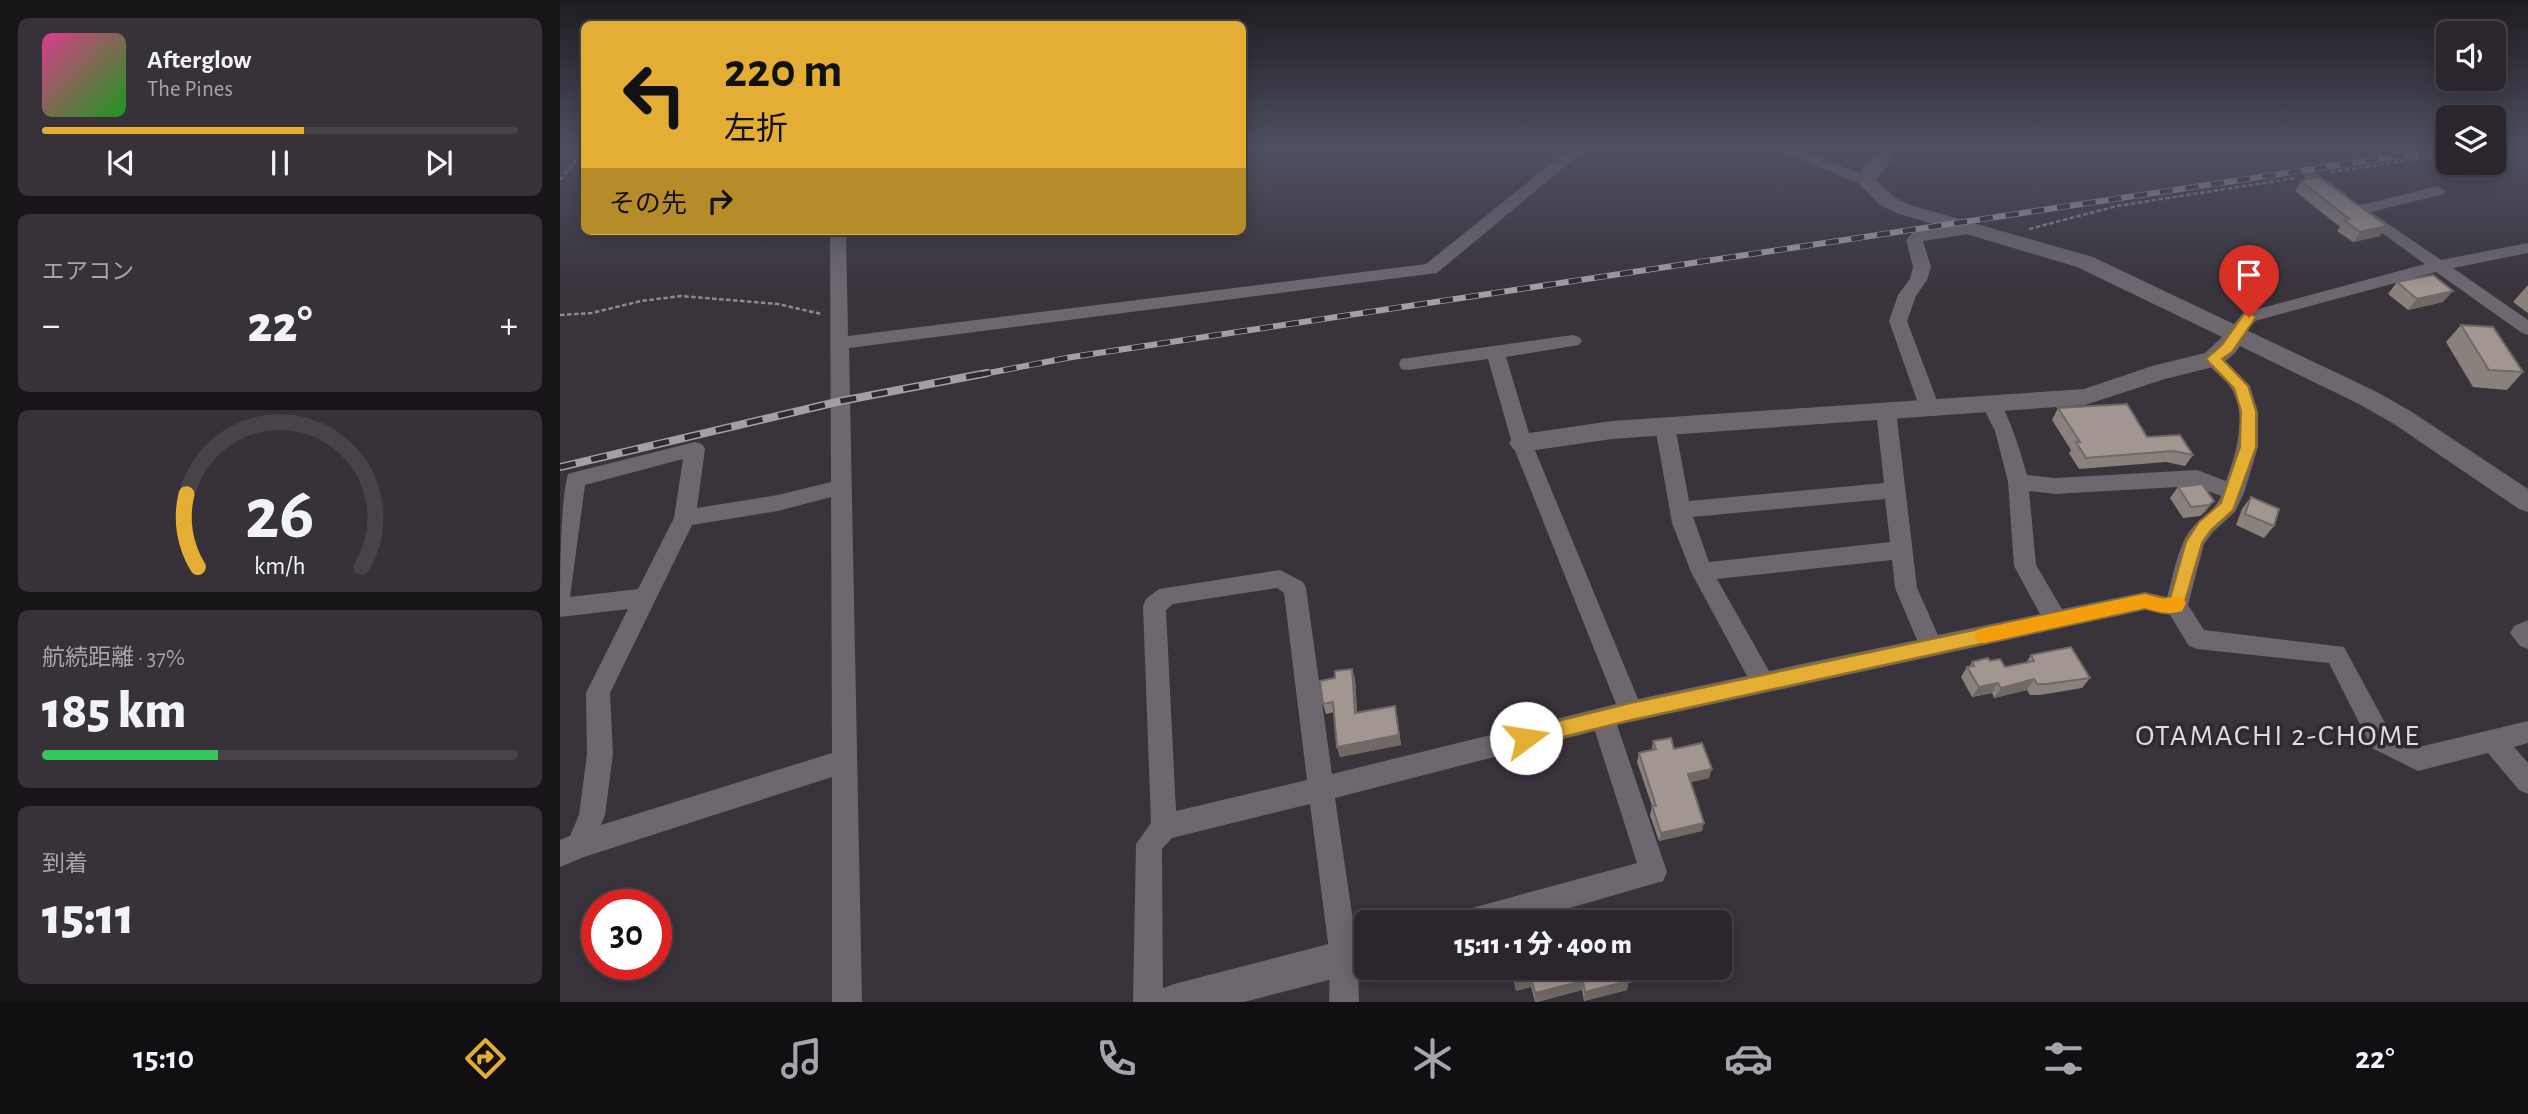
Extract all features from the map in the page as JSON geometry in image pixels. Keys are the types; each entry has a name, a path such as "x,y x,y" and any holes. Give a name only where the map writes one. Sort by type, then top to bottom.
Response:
{"street":[{"path":"840,343 1431,269 1521,196"},
{"path":"1882,196 1903,209 2085,262 2368,398 2403,418 2528,502"},
{"path":"2338,196 2528,329"},
{"path":"2358,210 2418,196"},
{"path":"1929,406 1898,321 1907,295 1918,280 1922,267 1914,240 1920,235 1969,229"},
{"path":"838,235 848,1002"},
{"path":"1522,443 1612,430 2085,397 2160,372 2213,359 2227,348 2249,317 2439,266 2528,248"},
{"path":"1408,364 1573,341"},
{"path":"1496,353 1522,443 1631,712"},
{"path":"2213,359 2241,386 2248,411 2248,447 2228,506 2205,526 2194,542 2176,606 2197,639 2336,654 2381,740 2418,759 2528,732"},
{"path":"1991,403 2005,431 2018,482 2025,566 2056,620"},
{"path":"1886,410 1906,588 1931,647"},
{"path":"1665,426 1680,510 1702,572 1763,683"},
{"path":"560,595 575,480 695,449 685,518 598,693 600,754 592,816 570,849"},
{"path":"2018,482 2055,486 2197,478 2234,493"},
{"path":"685,518 778,503 840,487"},
{"path":"1680,510 1895,490"},
{"path":"1702,572 1900,551"},
{"path":"1164,827 1154,606 1167,596 1280,579 1295,588 1321,789 1354,950"},
{"path":"560,608 643,598"},
{"path":"1148,1002 1149,844 1164,827 1631,712 1763,683 2145,601 2162,606 2176,606"},
{"path":"2528,630 2522,633 2528,639"},
{"path":"1515,910 1653,872 1603,719"},
{"path":"2493,740 2528,782"},
{"path":"570,849 844,761"},
{"path":"1174,1002 1354,955"},
{"path":"1345,1002 1354,960"}],"path":[{"path":"2008,238 2044,224 2117,206 2183,196"},
{"path":"560,316 615,309 662,298 706,296 799,307 841,316"}],"building":[{"path":"2320,196 2345,196 2387,226 2360,232 2344,220 2349,219"},
{"path":"2433,275 2453,291 2417,299 2397,282"},
{"path":"2461,325 2493,327 2523,372 2489,370"},
{"path":"2127,404 2147,437 2180,435 2193,455 2173,451 2086,458 2076,442 2080,442 2058,408"},
{"path":"2202,484 2214,501 2209,505 2191,507 2178,487"},
{"path":"2251,497 2279,509 2274,526 2245,514"},
{"path":"2071,647 2090,678 2047,684 2037,684 2034,679 2001,688 1998,683 1979,687 1967,667 1974,666 1972,662 1988,658 1990,661 2000,659 2005,667 2034,661 2031,655"},
{"path":"1352,669 1355,713 1395,706 1399,735 1337,747 1333,702 1323,704 1320,681 1335,678 1335,671"},
{"path":"1671,738 1674,749 1702,743 1712,769 1688,774 1704,823 1661,833 1652,806 1656,806 1639,753 1656,749 1653,741"},
{"path":"1532,980 1628,981 1585,992 1583,981 1535,993"}],"railway":[{"path":"978,375 1072,357 2136,196"},
{"path":"560,467 841,401 987,373"}],"slow traffic":[{"path":"1984,636 2145,601 2162,606 2176,606 2177,603"}],"district":[{"name":"OTAMACHI 2-CHOME","path":"2278,735"}],"route":[{"path":"1526,738 1631,712 2145,601 2162,606 2176,606 2194,542 2205,526 2228,506 2248,447 2248,411 2241,386 2213,359 2227,348 2249,317"}]}
